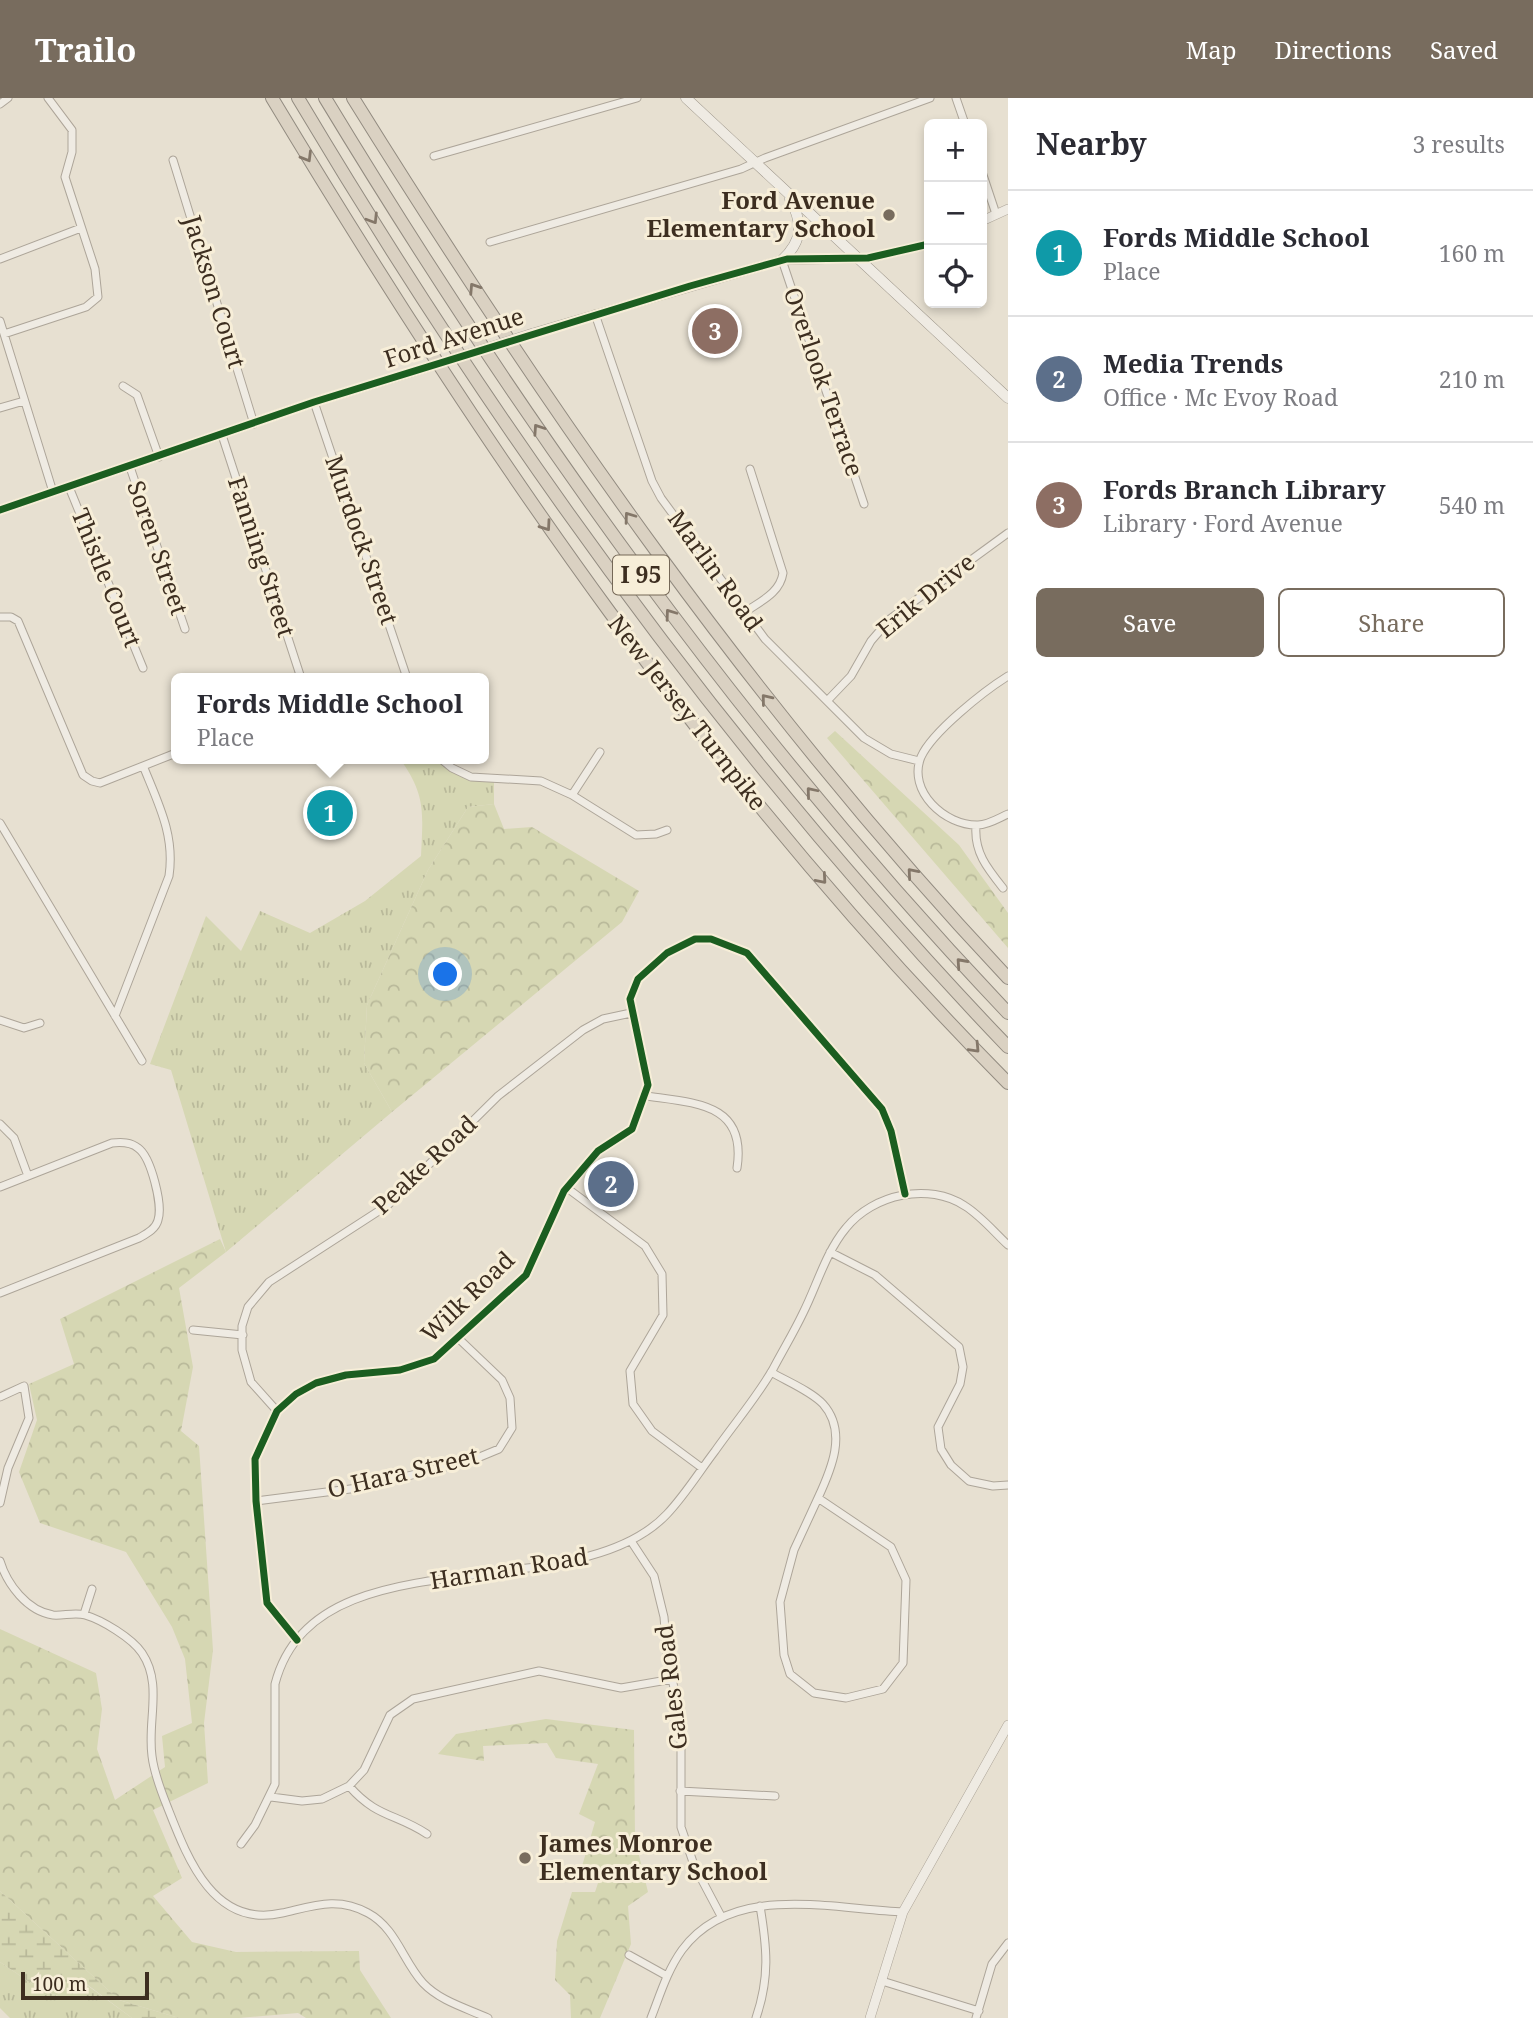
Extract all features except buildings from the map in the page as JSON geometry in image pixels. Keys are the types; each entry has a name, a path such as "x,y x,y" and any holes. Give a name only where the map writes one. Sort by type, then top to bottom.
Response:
{"highway":[{"name":"New Jersey Turnpike","path":"272,98 452,389 611,617 707,741 808,864 1008,1083"},
{"name":"New Jersey Turnpike","path":"298,98 482,389 631,603 821,841 1008,1047"},
{"name":"New Jersey Turnpike","path":"325,98 494,364 606,527 699,654 848,836 1008,1013"},
{"name":"I 95","path":"354,98 521,360 668,571 816,760 928,891 1008,978"}],"main road":[{"path":"686,98 1008,398"},
{"path":"782,260 795,246 800,232 797,213 785,190"}],"street":[{"path":"0,104 8,98"},
{"path":"4,334 86,307 98,297 95,269 65,177 72,152 72,131 48,98"},
{"path":"434,156 637,98"},
{"path":"490,242 738,170 930,98"},
{"path":"956,98 963,119"},
{"name":"Jackson Court","path":"173,160 254,424"},
{"path":"985,182 996,214"},
{"path":"987,218 1008,209"},
{"path":"0,259 81,228"},
{"name":"Ford Avenue","path":"0,510 314,402 595,314 782,260 858,259 902,253 926,245"},
{"name":"Overlook Terrace","path":"782,260 864,504"},
{"name":"Marlin Road","path":"595,314 652,481 661,498 765,639 877,748 919,761"},
{"path":"0,321 53,492"},
{"path":"123,386 137,395 159,457"},
{"path":"0,408 24,401"},
{"name":"Murdock Street","path":"314,402 405,673"},
{"name":"Fanning Street","path":"222,435 299,673"},
{"name":"Soren Street","path":"130,467 185,629"},
{"path":"745,612 773,593 782,581 783,573 750,469"},
{"name":"Thistle Court","path":"69,487 143,668"},
{"name":"Erik Drive","path":"827,701 851,676 871,641 890,619 1008,533"},
{"path":"0,617 10,617 18,621 83,775 92,782 100,783 171,755"},
{"path":"1008,676 932,738 919,761 920,783 930,803 955,821 976,826 1008,814"},
{"path":"572,795 600,752"},
{"path":"447,764 471,777 541,781 572,795 636,835 667,830"},
{"path":"115,1016 169,876 172,857 170,830 144,768"},
{"path":"0,823 142,1061"},
{"path":"976,826 978,850 986,867 1003,888"},
{"name":"Wilk Road","path":"298,1640 267,1603 256,1501 256,1459 277,1411 296,1394 316,1383 346,1375 400,1370 434,1359 526,1275 567,1188 598,1151 632,1129 649,1085 630,999 636,984 667,953 695,939 711,939 747,953 882,1109 891,1131 905,1194"},
{"name":"Peake Road","path":"277,1411 251,1382 245,1369 243,1335 248,1307 269,1282 388,1205 498,1096 583,1030 603,1019 631,1013"},
{"path":"0,1020 24,1028 40,1023"},
{"path":"646,1096 705,1105 722,1115 734,1127 740,1147 737,1168"},
{"path":"0,1124 14,1138 28,1175"},
{"path":"0,1186 112,1143 125,1142 138,1147 146,1156 157,1190 158,1221 150,1231 139,1238 0,1293"},
{"path":"567,1188 645,1246 662,1274 663,1315 630,1371 633,1404 652,1431 702,1468"},
{"name":"Harman Road","path":"241,1844 271,1797 275,1784 275,1684 283,1660 298,1640 336,1609 384,1590 481,1572 574,1561 611,1551 631,1541 666,1515 771,1372 802,1314 830,1252 846,1227 869,1208 905,1194 936,1192 966,1206 1008,1245"},
{"path":"830,1252 875,1275 959,1347 963,1367 960,1384 938,1427 941,1449 951,1465 970,1481 993,1486 1008,1485"},
{"path":"193,1331 243,1335"},
{"name":"O Hara Street","path":"256,1501 358,1488 470,1461 499,1449 512,1428 510,1398 502,1380 458,1338"},
{"path":"771,1372 823,1404 835,1430 836,1445 831,1471 818,1498 793,1550 780,1602 784,1655 790,1674 814,1693 846,1698 883,1689 903,1663 906,1580 891,1547 818,1498"},
{"path":"0,1396 24,1386 29,1418 8,1468 0,1503"},
{"name":"Gales Road","path":"631,1541 654,1576 661,1598 681,1722 681,1827 687,1847 721,1916"},
{"path":"0,1562 5,1575 25,1602 51,1615 84,1614 111,1628 141,1651 150,1671 154,1696 152,1757 161,1790 178,1835 209,1891 240,1912 260,1916 323,1902 346,1903 367,1912 387,1928 425,1985 446,2000 488,2018"},
{"path":"84,1614 92,1589"},
{"path":"271,1797 322,1799 349,1786 364,1770 390,1715 413,1699 539,1671 621,1688 673,1679"},
{"path":"870,2018 903,1912 1008,1725"},
{"path":"349,1786 380,1814 408,1821 426,1833"},
{"path":"680,1791 775,1796"},
{"path":"650,2018 667,1976 695,1936 721,1916 760,1906 903,1912"},
{"path":"756,2018 766,1988 766,1943 760,1906"},
{"path":"882,1980 977,2014 992,1964 1008,1943"},
{"path":"629,1955 667,1976"}],"green space":[{"path":"835,731 959,845 1008,913 1008,948 827,738"},
{"path":"403,764 452,764 458,771 494,777 494,804 468,807 428,870 367,1005 364,1063 392,1112 226,1252 171,1070 150,1064 206,916 241,951 260,911 310,933 365,901 421,856 421,804 415,783"},
{"path":"494,804 504,829 532,827 639,891 622,922 392,1112 364,1063 367,1005 428,870 468,807"},
{"path":"220,1239 226,1252 179,1288 193,1367 181,1431 199,1446 213,1650 204,1723 208,1783 153,1810 182,1878 153,1896 192,1942 236,1952 359,1951 360,1970 391,2018 306,2018 298,2013 239,2018 179,2018 119,2000 0,1891 0,1629 96,1673 102,1709 97,1749 115,1800 165,1767 162,1736 192,1723 185,1659 172,1627 126,1552 40,1523 19,1472 37,1420 29,1384 74,1364 60,1319"},
{"path":"546,1719 634,1730 635,1839 648,1892 628,1906 631,1944 600,2018 571,2018 570,1995 555,1980 557,1941 572,1892 595,1892 598,1883 580,1873 595,1822 579,1814 598,1764 556,1758 547,1743 483,1746 484,1761 438,1754 456,1734"},
{"path":"0,1891 119,2000 179,2018 132,2018 81,1980 69,2000 41,1990 0,1962"},
{"path":"0,1962 41,1990 68,2000 80,1980 132,2018 10,2018 0,2008"}],"cycle path":[{"path":"0,510 314,402 690,286 787,259 868,258 925,245"},
{"path":"297,1640 267,1603 256,1501 255,1459 277,1411 296,1394 316,1383 346,1375 400,1370 434,1359 526,1275 564,1191 598,1151 632,1129 648,1085 630,999 638,979 667,953 695,939 711,939 747,953 882,1109 891,1131 905,1194"}],"place":[{"name":"Ford Avenue Elementary School","path":"889,215"},
{"name":"Fords Branch Library","path":"715,331"},
{"name":"Fords Middle School","path":"330,813"},
{"name":"Media Trends","path":"611,1184"},
{"name":"James Monroe Elementary School","path":"525,1858"}]}
